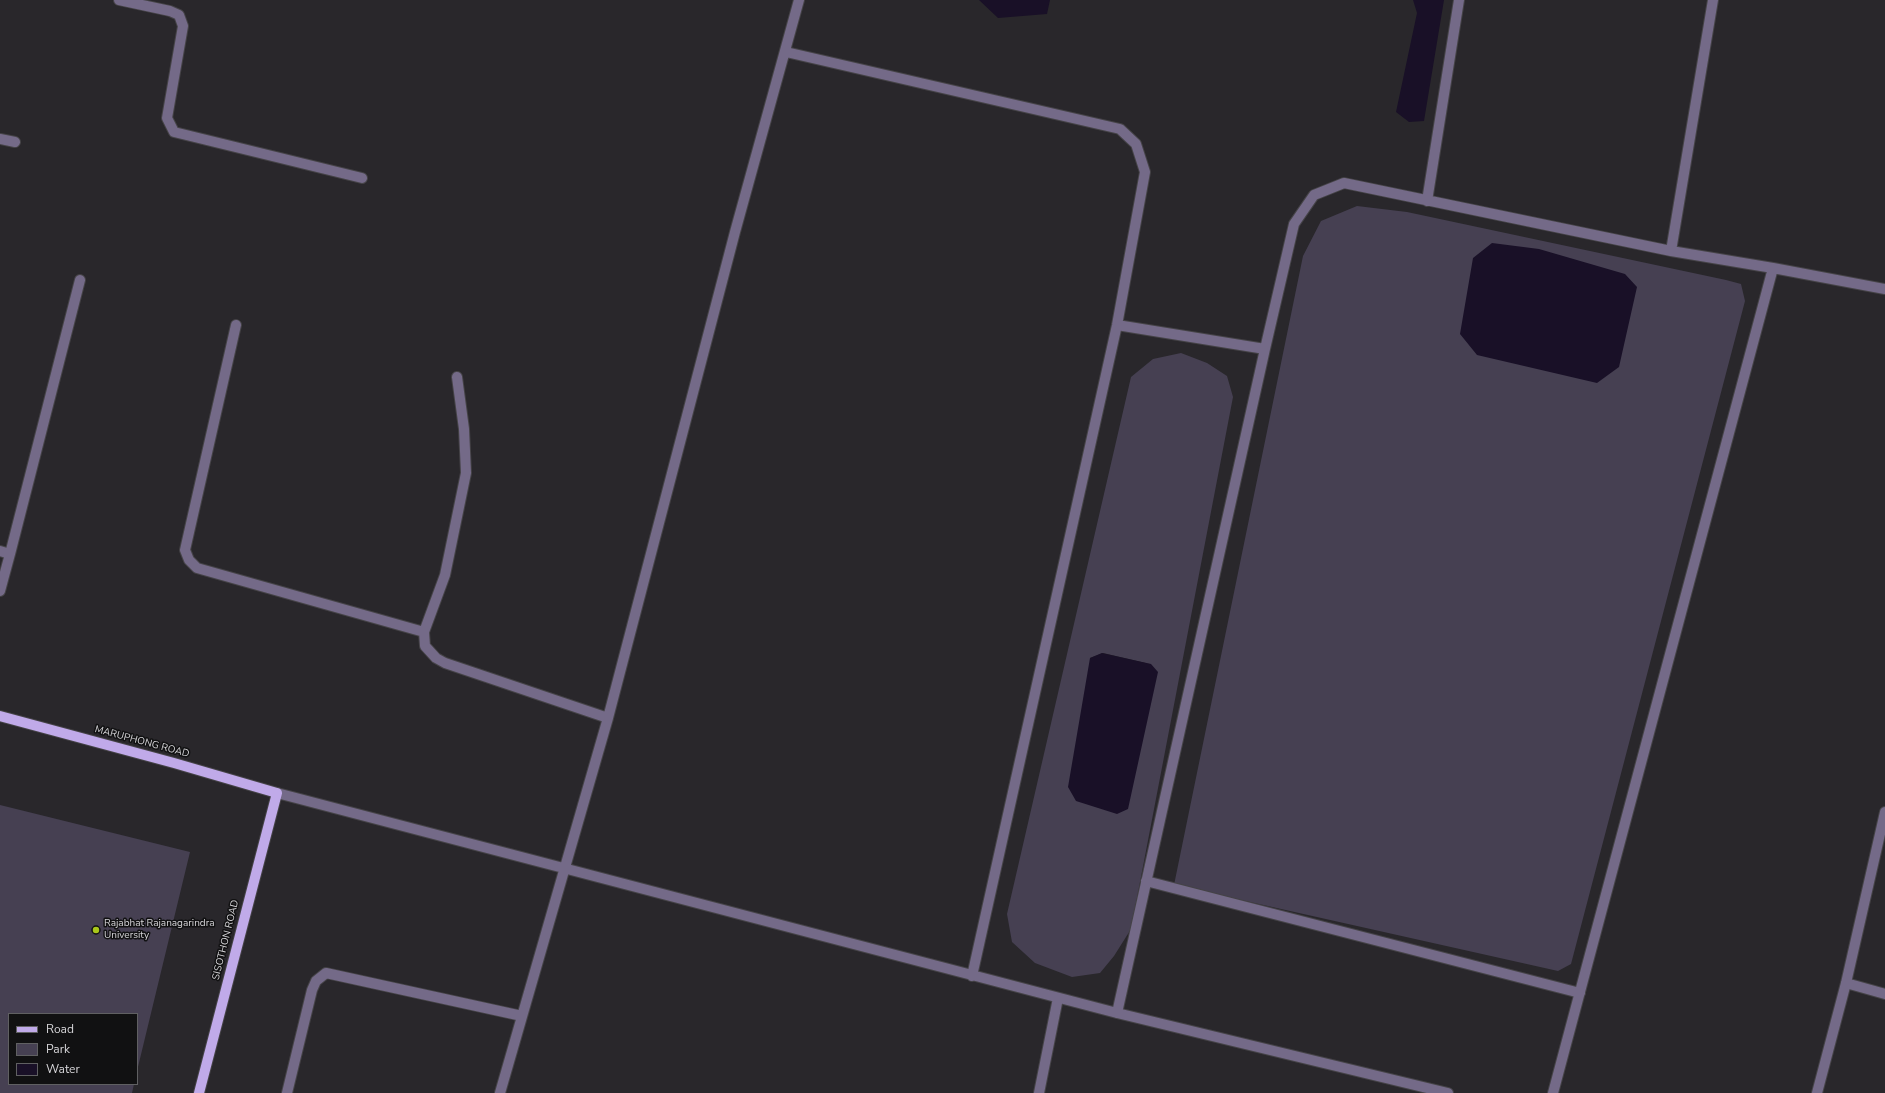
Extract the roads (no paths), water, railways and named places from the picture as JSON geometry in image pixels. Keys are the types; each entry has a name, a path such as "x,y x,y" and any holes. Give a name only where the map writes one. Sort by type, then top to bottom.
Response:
{"main road":[{"name":"MARUPHONG ROAD","path":"0,716 174,763 276,793"},
{"name":"SISOTHON ROAD","path":"199,1093 276,793"}],"street":[{"path":"119,0 179,15 183,26 167,118 174,132 362,178"},
{"path":"500,1093 608,718 735,232 786,52 799,0"},
{"path":"1427,201 1459,0"},
{"path":"1671,251 1714,0"},
{"path":"786,52 1120,130 1136,144 1145,172 1117,325 972,976"},
{"path":"0,139 15,142"},
{"path":"1117,1013 1264,349 1294,224 1314,195 1344,183 1671,251 1885,289"},
{"path":"1552,1093 1773,268"},
{"path":"0,591 80,280"},
{"path":"236,325 185,550 189,560 197,568 424,632"},
{"path":"1117,325 1264,349"},
{"path":"457,377 464,429 466,473 445,575 424,632 425,646 436,658 445,663 608,718"},
{"path":"0,551 10,554"},
{"path":"276,793 972,976 1117,1013 1448,1093"},
{"path":"1817,1093 1846,983 1885,812"},
{"path":"1146,881 1580,993"},
{"path":"286,1093 312,990 316,980 326,973 522,1016"},
{"path":"1846,983 1885,994"},
{"path":"1039,1093 1058,998"}],"water":[{"path":"979,0 1050,0 1047,14 998,18"},
{"path":"1413,0 1444,0 1424,121 1409,122 1396,112 1417,13"},
{"path":"1492,243 1539,249 1625,274 1637,287 1619,367 1597,383 1477,355 1460,334 1473,258"},
{"path":"1102,653 1151,664 1158,672 1128,809 1117,814 1076,801 1068,787 1090,658"}],"place":[{"name":"Rajabhat Rajanagarindra University","path":"96,930"}]}
